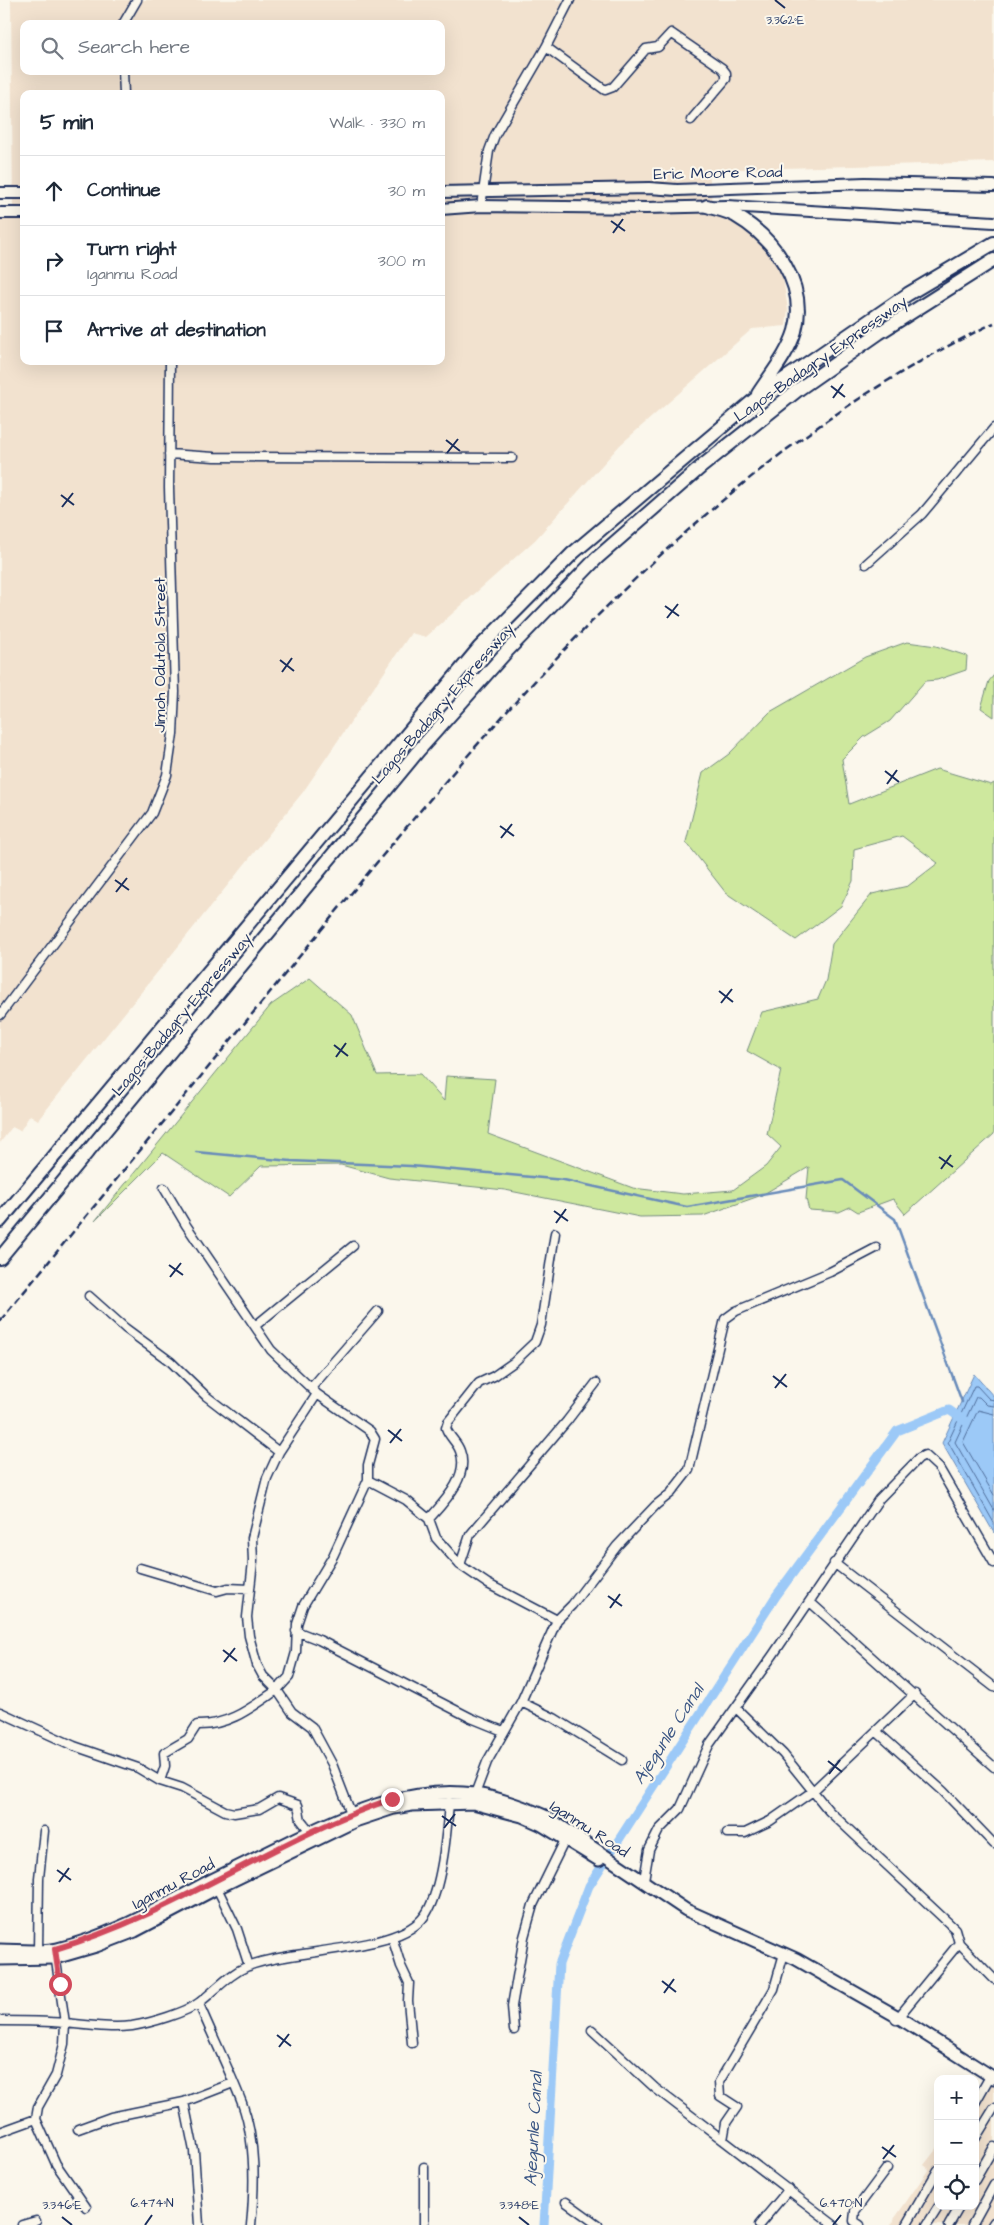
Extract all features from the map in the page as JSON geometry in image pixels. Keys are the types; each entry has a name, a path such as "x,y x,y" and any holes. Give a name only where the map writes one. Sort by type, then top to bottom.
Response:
{"highway":[{"path":"707,206 734,215 768,240 786,265 794,286 796,304 795,329 787,350 754,400"},
{"name":"Lagos-Badagry Expressway","path":"0,1221 479,648 573,552 754,400 871,318 994,244"},
{"name":"Lagos-Badagry Expressway","path":"0,1258 419,750 508,650 597,558 701,467 799,389 879,333 994,260"}],"main road":[{"name":"Iganmu Road","path":"0,1959 55,1954 96,1946 134,1931 351,1813 392,1799 411,1796 475,1794 525,1808 553,1821 573,1842"},
{"name":"Iganmu Road","path":"0,1950 38,1951 55,1954 131,1923 313,1835 394,1808 449,1802 474,1803 522,1816 542,1825 628,1874 682,1912 784,1956"},
{"name":"Iganmu Road","path":"628,1874 644,1880 686,1910 784,1956 897,2018 992,2080"}],"street":[{"path":"125,20 137,0"},
{"path":"481,206 489,151 495,135 546,47 570,0"},
{"path":"546,47 605,90 614,87 646,49 658,47 672,33 722,68 726,74 726,79 691,120"},
{"path":"123,75 124,90"},
{"name":"Eric Moore Road","path":"445,192 482,190 677,190 865,183 994,186"},
{"path":"0,193 20,193"},
{"name":"Eric Moore Road","path":"445,209 481,206 646,208 707,206 994,222"},
{"path":"0,213 20,213"},
{"name":"Jimoh Odutola Street","path":"0,1015 152,813 167,775 173,734 175,692 169,454 170,365"},
{"path":"866,564 922,514 994,428"},
{"path":"169,454 214,457 512,458"},
{"path":"160,1780 165,1766 164,1753 188,1739 197,1725 213,1726 233,1718 277,1690 289,1677 296,1652 296,1631 303,1606 333,1556 368,1480 368,1465 375,1439 370,1431 317,1394 271,1350 186,1225 164,1188"},
{"path":"429,1519 447,1498 462,1468 461,1453 446,1428 448,1422 479,1383 494,1376 514,1362 535,1342 541,1325 555,1233"},
{"path":"255,1326 353,1246"},
{"path":"475,1794 487,1762 521,1702 557,1620 617,1546 656,1505 671,1494 689,1470 725,1319 736,1311 830,1272 876,1248"},
{"path":"89,1296 125,1328 170,1362 206,1396 279,1452"},
{"path":"311,1388 378,1311"},
{"path":"460,1565 470,1535 562,1428 596,1383"},
{"path":"317,1394 279,1452 267,1478 254,1521 252,1538 253,1561 247,1617 251,1644 263,1676 277,1690 292,1712 312,1727 332,1764 351,1813"},
{"path":"644,1880 649,1850 659,1830 680,1809 709,1745 810,1602 834,1563 879,1499 919,1458 925,1455 939,1468 994,1563"},
{"path":"368,1480 406,1500 429,1519 436,1538 460,1565 488,1584 557,1620"},
{"path":"834,1563 994,1687"},
{"path":"140,1568 216,1591 228,1588 250,1589"},
{"path":"810,1602 915,1694 994,1767"},
{"path":"296,1631 319,1640 471,1718 503,1731"},
{"path":"727,1833 745,1832 770,1821 813,1791 915,1694"},
{"path":"521,1702 554,1718 622,1760"},
{"path":"736,1708 783,1754 813,1791 864,1846 955,1928 960,1943 994,1979"},
{"path":"0,1712 74,1746 138,1768 160,1780 182,1788 200,1799 234,1812 259,1809 278,1798 287,1800 298,1805 301,1820 313,1835"},
{"path":"876,1731 943,1791 994,1844"},
{"path":"0,2021 65,2023 96,2027 132,2026 157,2020 199,2004 217,1986 249,1966 392,1937 409,1930 422,1920 432,1899 444,1853 449,1802"},
{"path":"38,1951 39,1878 44,1832"},
{"path":"514,2030 512,2006 524,1937 533,1905 573,1842"},
{"path":"216,1888 237,1929 249,1966"},
{"path":"392,1937 401,1966 409,1982 408,2001 412,2043"},
{"path":"897,2018 960,1943"},
{"path":"55,1954 65,2023 61,2058 56,2075 38,2108 36,2119 56,2164 86,2207"},
{"path":"723,2140 726,2123 737,2107 720,2096 719,2082 774,1989 784,1956"},
{"path":"199,2004 243,2104 253,2155 254,2198 251,2225"},
{"path":"592,2030 655,2088 834,2225"},
{"path":"979,2098 992,2080"},
{"path":"78,2129 119,2115 184,2102 233,2083"},
{"path":"184,2102 194,2151 199,2225"},
{"path":"979,2132 994,2108"},
{"path":"0,2132 36,2119"},
{"path":"979,2173 994,2147"},
{"path":"424,2166 424,2225"},
{"path":"860,2225 854,2220 855,2212 886,2168"},
{"path":"906,2225 934,2177"},
{"path":"972,2225 994,2184"},
{"path":"759,2225 789,2189"},
{"path":"566,2202 598,2225"},
{"path":"927,2225 936,2210"},
{"path":"949,2225 958,2210"},
{"path":"22,2225 36,2221"}],"shaded area":[{"path":"11,0 994,0 994,162 709,170 713,215 740,225 755,237 773,255 782,272 788,310 786,326 752,329 620,445 535,540 426,637 411,633 303,792 38,1120 30,1115 20,1131 12,1127 0,1143 0,211 13,210"},
{"path":"988,2081 994,2085 994,2220 991,2225 890,2225 929,2169 924,2165 934,2152 934,2210 979,2210 979,2093"}],"green space":[{"path":"907,642 936,646 967,656 966,670 937,680 925,681 890,721 864,737 842,759 849,804 937,769 991,785 994,783 994,1134 905,1214 893,1199 858,1212 850,1207 839,1212 809,1210 806,1199 809,1167 762,1195 703,1216 640,1217 505,1190 389,1178 341,1165 261,1166 229,1197 163,1153 95,1221 271,1005 310,978 352,1015 377,1075 420,1074 444,1101 446,1076 495,1079 488,1134 633,1188 683,1194 733,1190 766,1166 781,1147 767,1134 781,1070 747,1051 762,1012 818,999 826,980 832,944 872,894 908,886 938,863 902,836 854,849 853,881 841,906 796,940 726,893 686,842 703,773 729,754 770,712 865,657"},
{"path":"994,675 994,717 981,708 989,681"}],"water":[{"path":"974,1374 994,1397 994,1533 942,1443"}],"waterway":[{"path":"196,1152 291,1161 411,1166 564,1180 687,1207 843,1180 895,1219 962,1402"},
{"name":"Ajegunle Canal","path":"544,2225 559,1964 589,1886 776,1596 897,1431 949,1410 965,1421"}],"railway":[{"path":"0,1321 390,847 465,759 542,673 623,591 708,513 797,442 892,378 994,323"}],"route":[{"path":"60,1984 55,1949 93,1938 131,1923 311,1831 351,1813 392,1799"}]}
